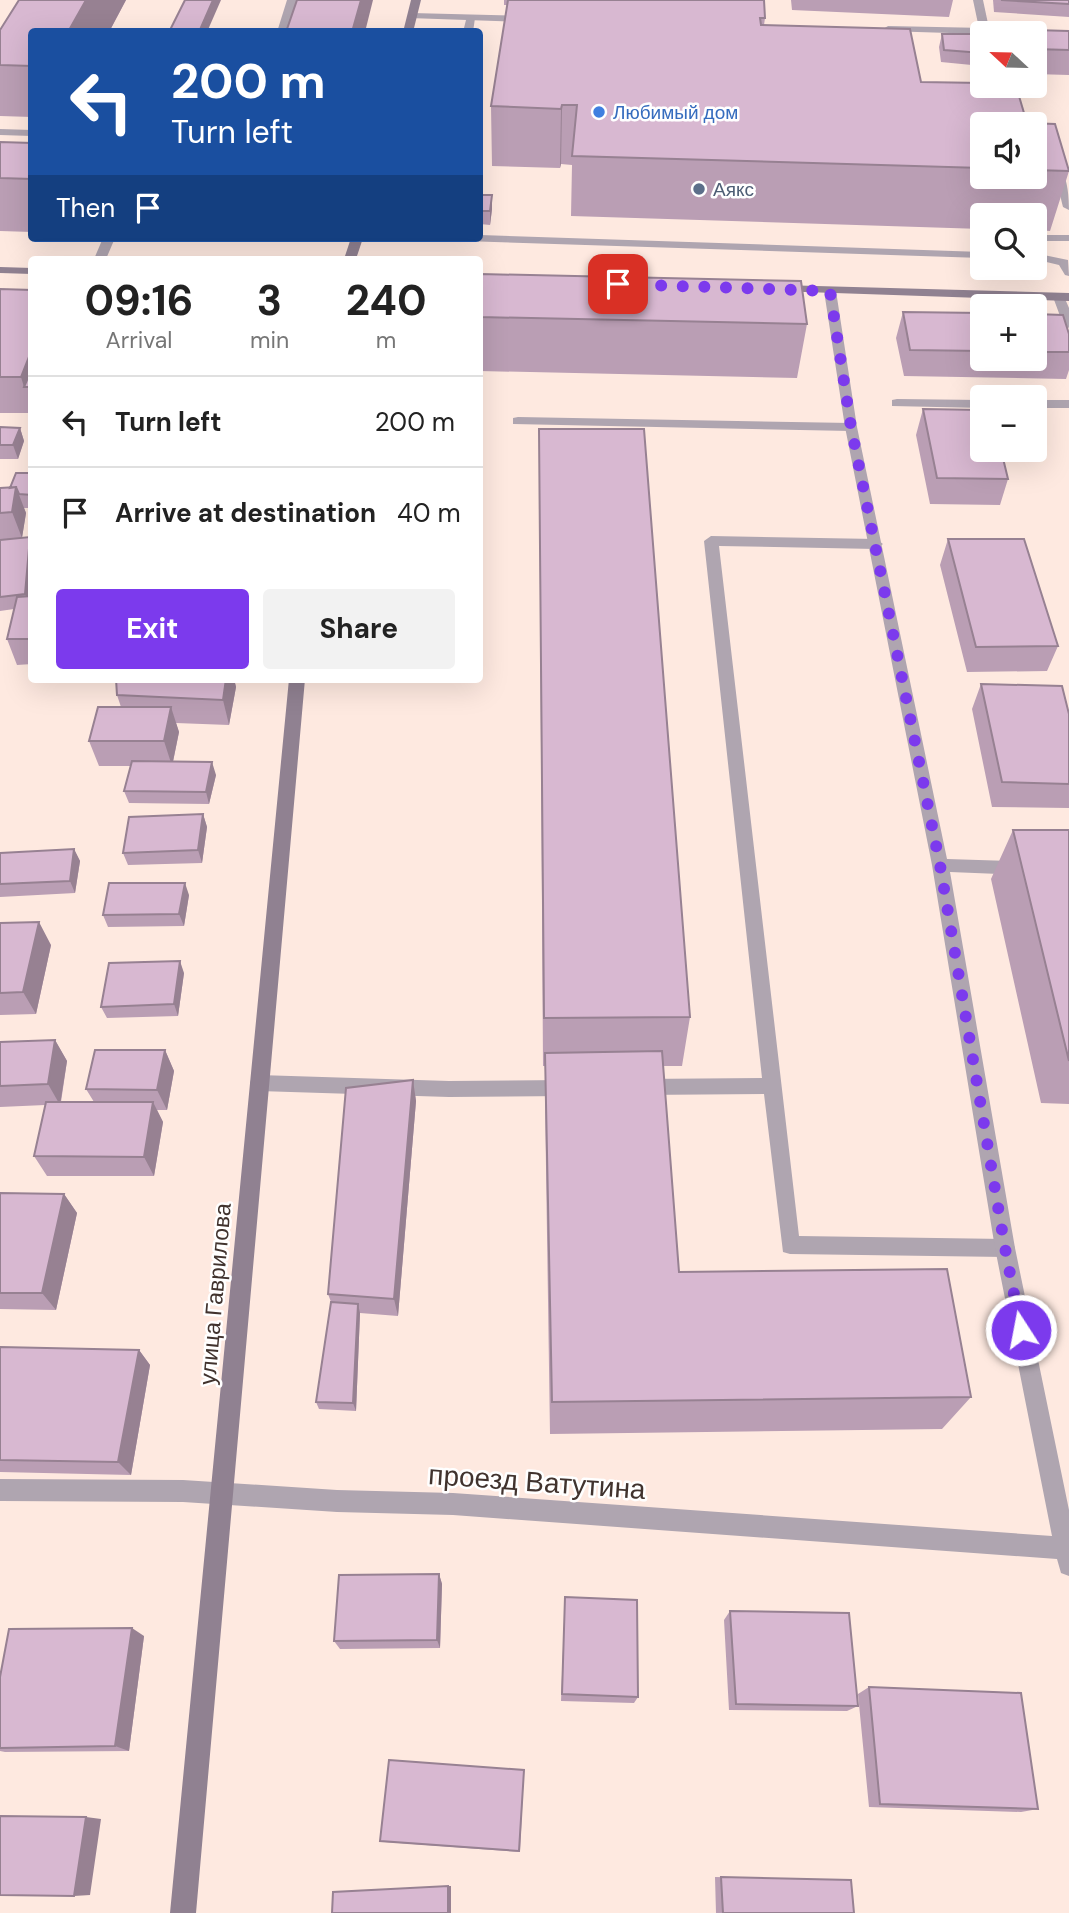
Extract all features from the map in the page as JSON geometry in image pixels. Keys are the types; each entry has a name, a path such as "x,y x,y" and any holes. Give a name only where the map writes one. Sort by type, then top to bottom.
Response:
{"main road":[{"path":"409,28 416,0"},
{"path":"0,270 28,271"},
{"path":"761,289 1064,297"},
{"name":"улица Гаврилова","path":"183,1913 297,683"}],"street":[{"path":"283,28 292,0"},
{"path":"978,0 983,21"},
{"path":"412,16 545,20"},
{"path":"469,28 470,18"},
{"path":"880,28 970,31"},
{"path":"0,132 28,133"},
{"path":"1047,157 1057,166 1069,207"},
{"path":"1047,238 1069,238"},
{"path":"483,239 970,255"},
{"path":"1047,259 1064,262 1069,273"},
{"path":"830,291 851,427 940,865 1005,1248 1068,1554"},
{"path":"1064,297 1069,324"},
{"path":"897,403 970,404"},
{"path":"1047,404 1069,404"},
{"path":"518,421 851,427"},
{"path":"876,544 711,541 790,1245 1005,1248"},
{"path":"940,865 1069,870"},
{"path":"259,1083 449,1089 583,1088"},
{"path":"624,1087 772,1086"},
{"name":"проезд Ватутина","path":"0,1490 221,1493 337,1501 453,1504 1068,1554"}],"building":[{"path":"19,0 86,0 70,28 28,28 28,66 0,65 0,30"},
{"path":"185,0 213,0 201,28 171,28"},
{"path":"297,0 361,0 353,28 287,28"},
{"path":"508,0 764,0 765,18 760,18 761,25 910,29 921,82 970,83 970,98 1020,98 1024,112 970,112 970,168 572,156 577,105 562,105 561,109 491,106"},
{"path":"1001,0 1069,0 1069,4"},
{"path":"1047,30 1069,31 1069,50 1047,49"},
{"path":"942,34 970,34 970,52 944,50"},
{"path":"1047,124 1055,124 1069,171 1047,170"},
{"path":"0,142 28,143 28,179 0,178"},
{"path":"483,195 492,195 490,211 483,211"},
{"path":"483,274 801,281 807,324 483,317"},
{"path":"0,289 28,290 28,359 21,377 0,377"},
{"path":"903,312 970,313 970,351 910,350"},
{"path":"1047,314 1063,315 1069,334 1069,352 1047,352"},
{"path":"923,409 970,410 970,462 1004,462 1008,479 937,478"},
{"path":"0,427 20,428 13,445 0,445"},
{"path":"539,429 644,429 690,1017 544,1018"},
{"path":"16,473 28,473 28,495 19,494 16,487 10,488"},
{"path":"16,487 12,512 0,513 0,488"},
{"path":"28,537 25,594 0,597 0,540"},
{"path":"948,539 1024,539 1058,646 976,647"},
{"path":"28,596 28,639 7,639 17,597"},
{"path":"116,683 225,683 223,700 117,695"},
{"path":"981,684 1062,686 1069,714 1069,784 1002,782"},
{"path":"98,707 171,707 164,741 89,741"},
{"path":"132,761 212,762 206,792 124,791"},
{"path":"203,814 198,850 123,853 129,817"},
{"path":"1013,830 1069,830 1069,1061"},
{"path":"74,849 70,881 0,884 0,853"},
{"path":"109,883 185,883 179,914 103,915"},
{"path":"39,922 23,992 0,993 0,923"},
{"path":"180,961 174,1004 101,1007 109,963"},
{"path":"55,1040 48,1084 0,1086 0,1042"},
{"path":"95,1050 165,1050 157,1090 86,1089"},
{"path":"662,1051 679,1272 947,1269 971,1397 552,1402 545,1053"},
{"path":"413,1080 394,1299 328,1294 346,1088"},
{"path":"46,1102 153,1102 144,1157 34,1156"},
{"path":"0,1193 64,1194 42,1293 0,1293"},
{"path":"331,1302 358,1304 353,1403 316,1402"},
{"path":"0,1347 139,1350 118,1462 0,1460"},
{"path":"439,1574 437,1640 334,1641 339,1575"},
{"path":"565,1597 637,1600 638,1697 562,1694"},
{"path":"730,1611 849,1613 858,1706 736,1704"},
{"path":"132,1628 115,1746 0,1748 0,1677 9,1629"},
{"path":"869,1687 1021,1693 1038,1809 880,1804"},
{"path":"389,1760 524,1770 519,1851 380,1841"},
{"path":"0,1816 86,1817 74,1896 0,1895"},
{"path":"721,1877 851,1880 854,1913 723,1913"},
{"path":"448,1886 448,1913 332,1913 333,1892"}],"place":[{"name":"Любимый дом","path":"599,112"},
{"name":"Аякс","path":"699,189"}],"route":[{"path":"618,284 830,291 838,326 851,427 940,865 1021,1330"}]}
